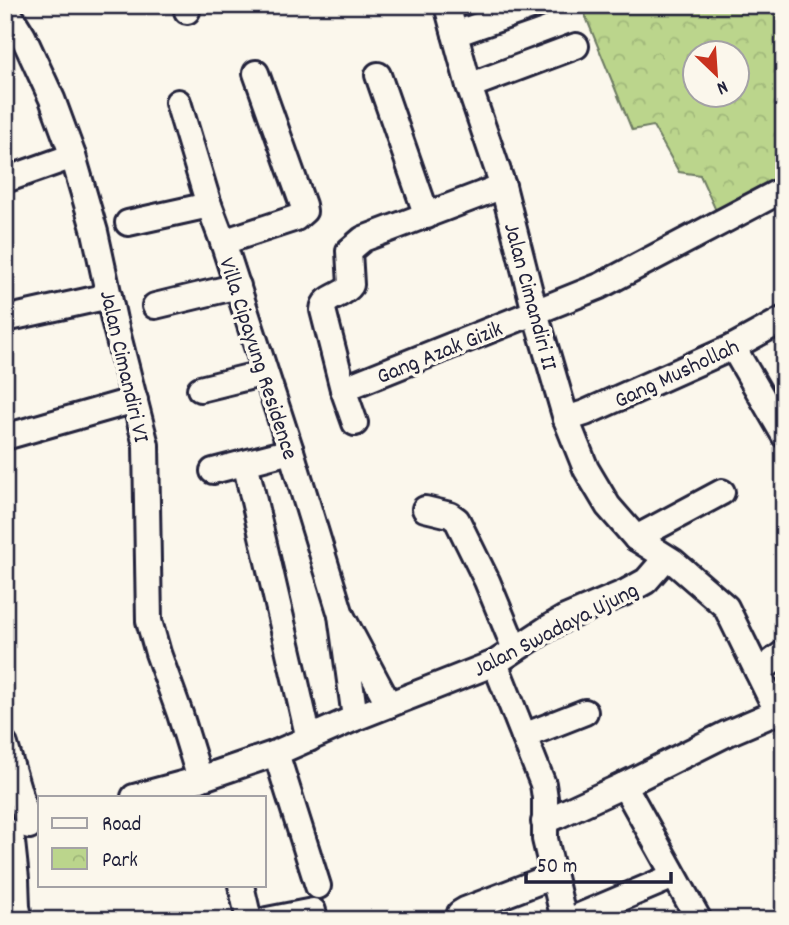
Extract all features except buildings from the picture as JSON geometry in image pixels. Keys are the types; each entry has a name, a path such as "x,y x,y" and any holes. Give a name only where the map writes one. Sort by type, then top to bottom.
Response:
{"street":[{"name":"Jalan Cimandiri II","path":"447,5 469,86 503,186 566,419 582,460 608,506 636,538 666,558"},
{"path":"455,34 537,5"},
{"name":"Jalan Cimandiri VI","path":"5,7 45,80 73,156 95,232 146,445 149,621 180,714 209,784"},
{"path":"469,86 576,46"},
{"path":"223,242 296,218 303,211 256,73"},
{"path":"378,75 427,216"},
{"name":"Villa Cipayung Residence","path":"178,102 341,615 355,718"},
{"path":"5,180 73,156"},
{"path":"355,423 343,389 323,310 326,301 344,293 351,285 349,251 363,239 503,186"},
{"name":"Gang Azak Gizik","path":"343,389 619,278 784,189"},
{"path":"128,223 209,205"},
{"path":"155,306 238,286"},
{"path":"5,319 109,296"},
{"name":"Gang Mushollah","path":"566,419 733,347 784,320"},
{"path":"733,347 784,435"},
{"path":"200,389 265,373"},
{"path":"5,437 135,400"},
{"path":"214,471 291,451"},
{"path":"248,475 309,739"},
{"path":"636,538 722,492"},
{"path":"425,509 450,515 457,520 486,581 524,736 545,798 545,839 564,920"},
{"path":"544,822 770,715 773,711 773,703 726,607 666,558"},
{"name":"Jalan Swadaya Ujung","path":"140,796 209,784 355,718 505,656 565,618 646,581 666,558"},
{"name":"Villa Cipayung Residence","path":"341,615 390,705"},
{"path":"758,672 784,653"},
{"path":"351,684 374,676"},
{"path":"524,736 585,712"},
{"path":"5,745 21,829 16,879 20,920"},
{"path":"276,753 318,886"},
{"path":"624,785 699,920"},
{"path":"461,920 460,913 465,910 553,876"},
{"path":"570,920 674,876"},
{"path":"241,886 249,920"},
{"path":"267,920 313,911"}],"green space":[{"path":"581,5 784,5 784,179 717,213 700,175 679,172 653,126 632,130"}]}
